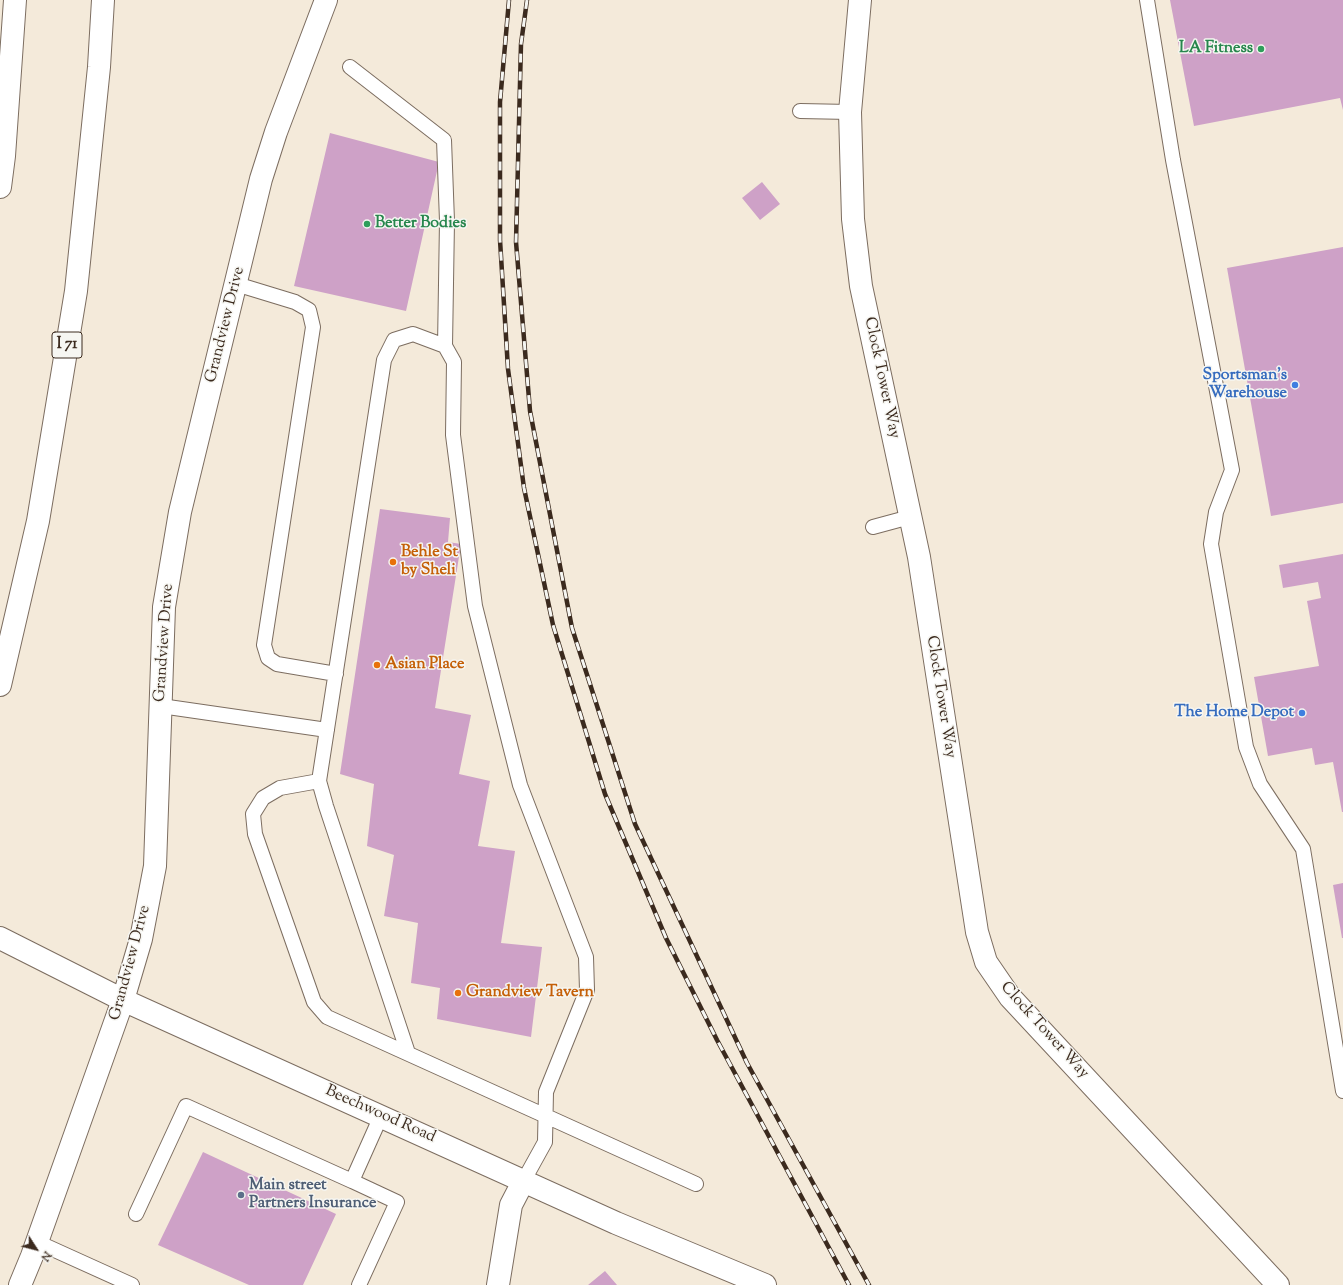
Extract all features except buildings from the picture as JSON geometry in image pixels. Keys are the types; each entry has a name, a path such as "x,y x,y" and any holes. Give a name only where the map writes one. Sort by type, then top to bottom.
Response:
{"main road":[{"path":"0,187 4,156 15,0"},
{"name":"I 71","path":"0,685 38,521 76,292 99,67 103,0"},
{"name":"Grandview Drive","path":"20,1285 123,1000 141,938 155,866 164,607 180,512 261,179 276,132 326,0"},
{"name":"Clock Tower Way","path":"860,0 850,112 854,219 861,286 918,557 977,932 986,962 1010,997 1278,1285"},
{"name":"Beechwood Road","path":"0,938 123,1000 524,1180 616,1223 765,1285"},
{"path":"498,1285 511,1205 524,1180"}],"lane":[{"path":"1147,0 1173,160 1232,470 1216,512 1211,544 1246,747 1260,784 1303,849 1343,1091"},
{"path":"350,67 444,140 448,221 445,346 454,362 453,435 475,606 520,785 586,957 586,990 546,1092 545,1142 524,1180"},
{"path":"800,111 850,112"},
{"path":"236,284 295,302 309,310 313,327 264,645 268,658 277,664 336,674"},
{"path":"408,1053 319,781 384,360 394,340 413,334 445,346"},
{"path":"872,527 910,517"},
{"path":"161,706 327,730"},
{"path":"319,781 280,788 263,798 253,814 255,834 314,1002 327,1017 545,1117 696,1184"},
{"path":"136,1214 186,1106 397,1202 359,1285"},
{"path":"352,1181 381,1116"},
{"path":"36,1242 132,1285"}],"railway":[{"path":"509,0 500,102 500,240 508,369 524,488 553,625 605,794 666,938 717,1040 849,1285"},
{"path":"527,0 521,44 516,242 530,411 572,628 635,824 747,1063 869,1285"}],"place":[{"name":"LA Fitness","path":"1261,49"},
{"name":"Better Bodies","path":"367,224"},
{"name":"Sportsman's Warehouse","path":"1295,385"},
{"name":"Behle St by Sheli","path":"393,562"},
{"name":"Asian Place","path":"377,665"},
{"name":"The Home Depot","path":"1302,713"},
{"name":"Grandview Tavern","path":"458,993"},
{"name":"Main street Partners Insurance","path":"241,1195"}]}
